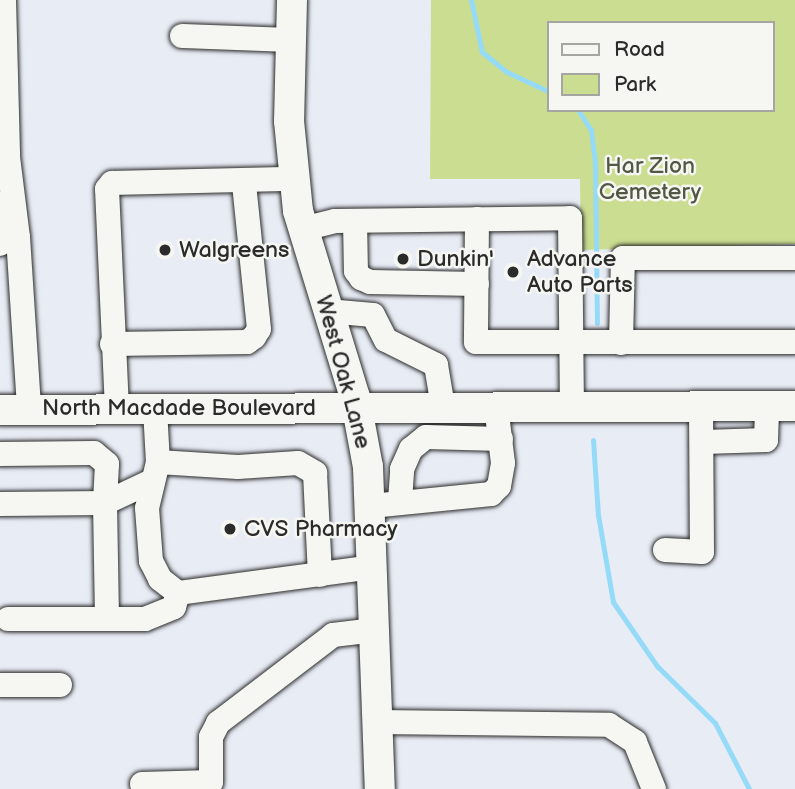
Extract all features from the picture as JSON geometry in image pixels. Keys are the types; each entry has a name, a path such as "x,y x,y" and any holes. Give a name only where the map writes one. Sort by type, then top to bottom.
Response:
{"main road":[{"name":"West Oak Lane","path":"292,0 294,180 303,229 386,504 373,567 380,789"},
{"name":"North Macdade Boulevard","path":"15,409 781,406"}],"street":[{"path":"4,0 3,118 20,262 15,409"},
{"path":"182,36 291,40"},
{"path":"0,244 8,157"},
{"path":"117,409 107,189 112,183 244,183 294,180"},
{"path":"112,344 247,342 254,337 259,329 244,183"},
{"path":"303,229 355,221 570,218 572,407"},
{"path":"477,219 477,342 795,342"},
{"path":"355,221 356,271 361,278 370,282 477,284"},
{"path":"621,343 623,258 795,258"},
{"path":"327,310 373,315 386,340 436,365 434,407 426,437 411,449 386,504"},
{"path":"386,504 491,494 499,486 501,439 496,406"},
{"path":"666,550 702,552 704,442 701,406"},
{"path":"704,442 766,440 781,406"},
{"path":"155,409 155,472 147,508 151,561 160,579 178,593 373,567"},
{"path":"426,437 501,439"},
{"path":"0,454 103,457 107,464 107,619"},
{"path":"105,503 155,472 298,463 315,473 320,575"},
{"path":"0,505 105,503 147,508"},
{"path":"8,619 107,619 162,615 174,607 178,593"},
{"path":"142,784 211,782 211,737 218,723 333,635 375,630"},
{"path":"0,685 60,685"},
{"path":"378,722 609,725 635,742 654,789"}],"green space":[{"name":"Har Zion Cemetery","path":"431,0 795,0 795,244 581,250 580,179 430,179"}],"waterway":[{"path":"471,0 482,52 507,72 546,90"},
{"path":"579,112 591,130 595,162 597,323"},
{"path":"593,440 598,515 613,602 657,666 715,723 749,789"}],"place":[{"name":"Walgreens","path":"165,250"},
{"name":"Dunkin'","path":"403,259"},
{"name":"Advance Auto Parts","path":"513,272"},
{"name":"CVS Pharmacy","path":"230,529"}]}
